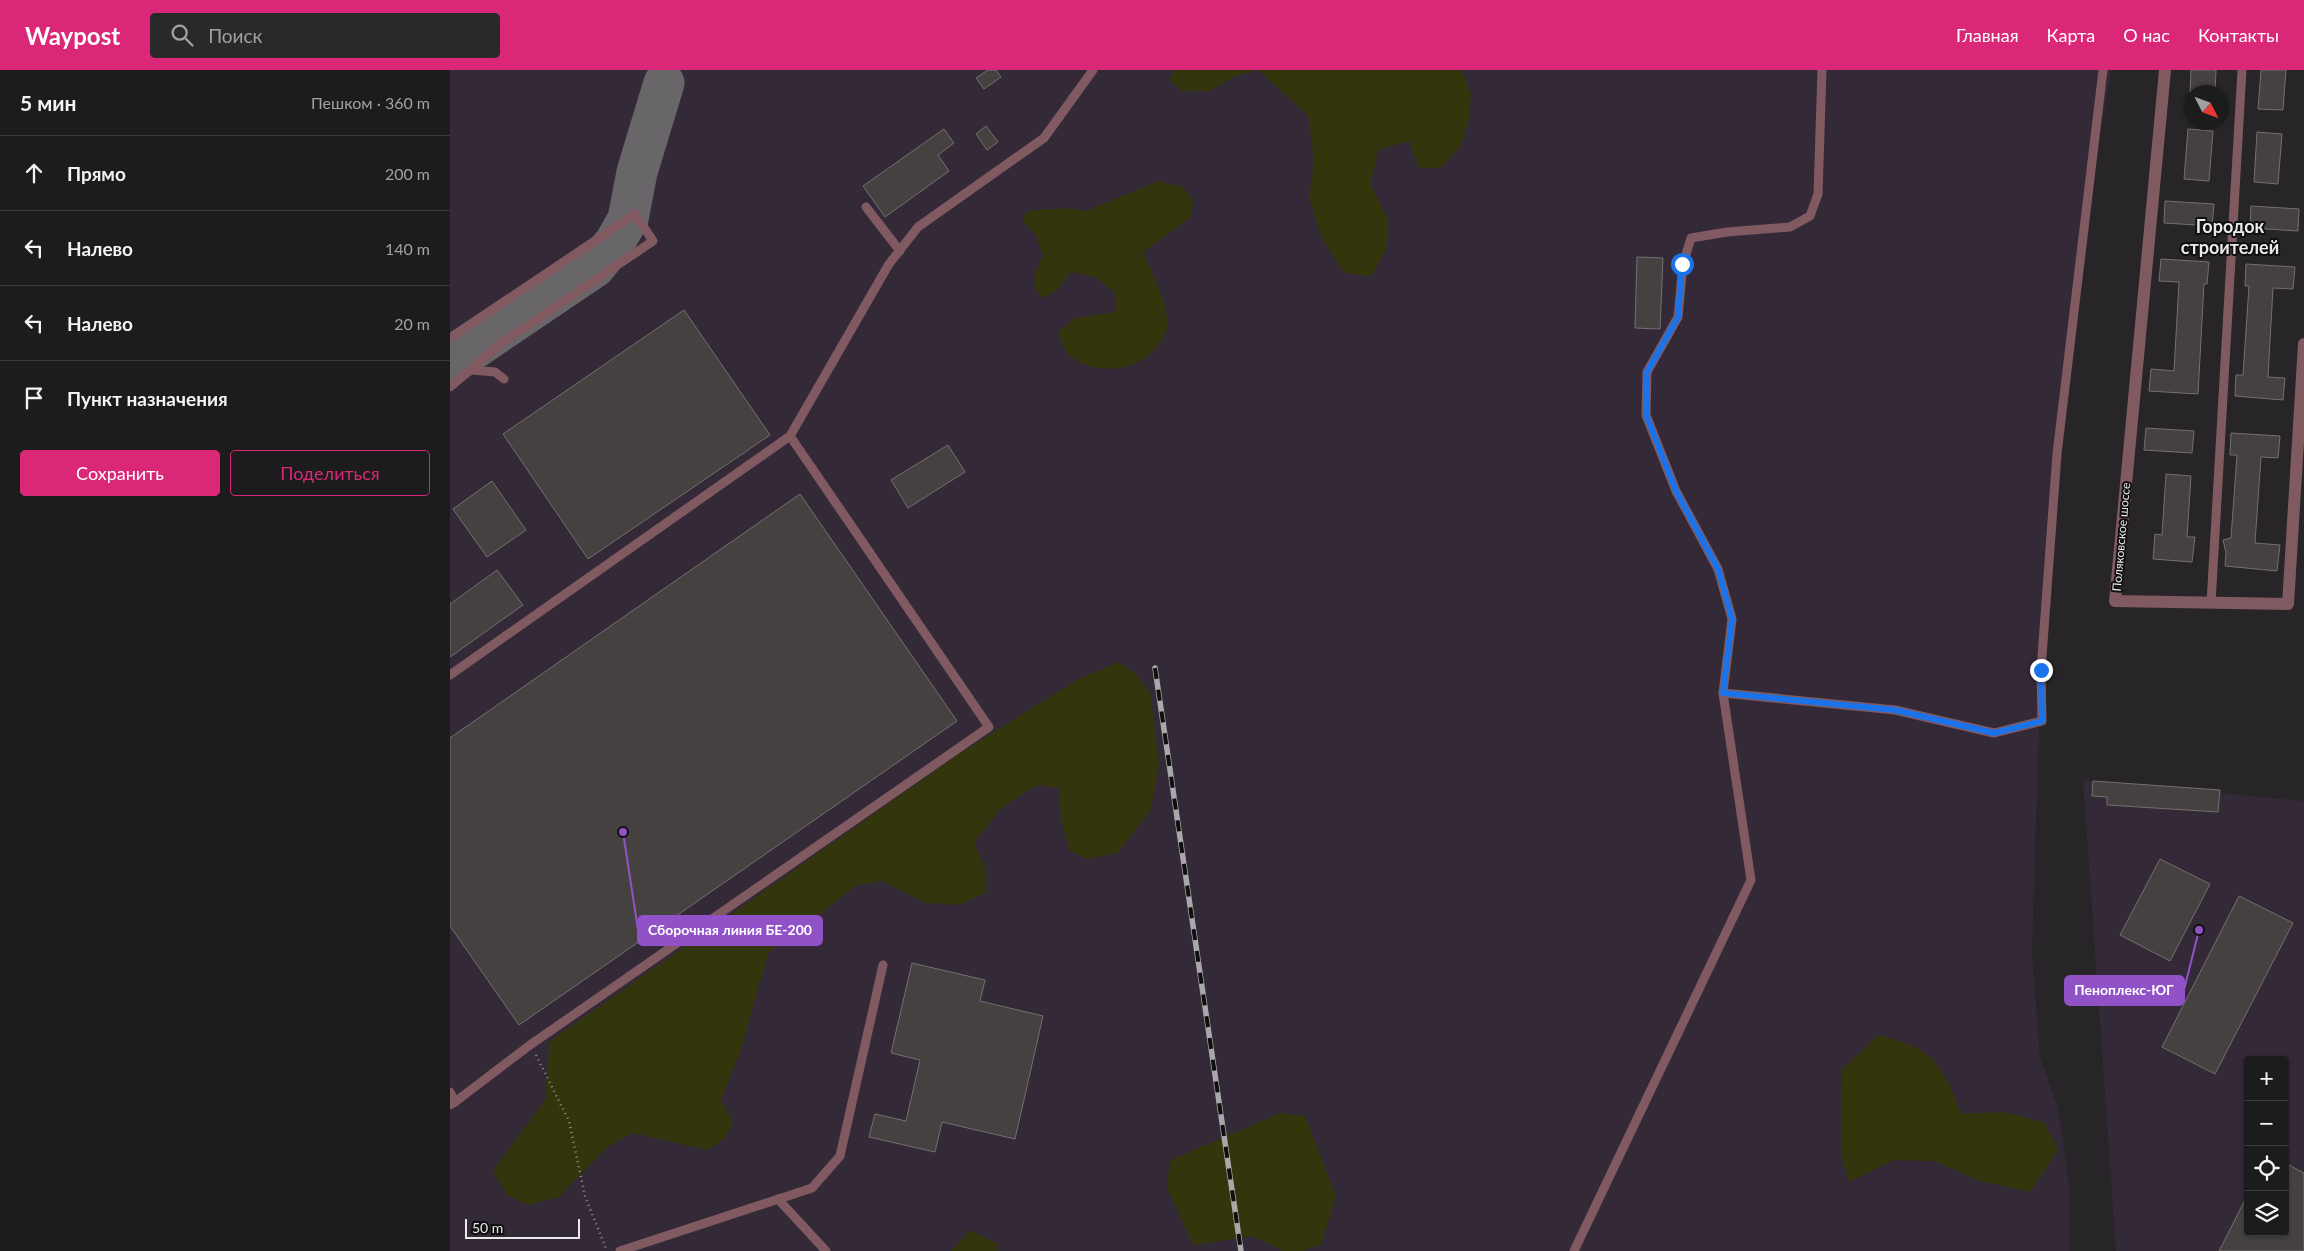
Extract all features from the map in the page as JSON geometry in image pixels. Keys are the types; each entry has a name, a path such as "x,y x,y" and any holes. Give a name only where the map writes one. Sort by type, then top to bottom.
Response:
{"street":[{"name":"Поляковское шоссе","path":"2165,70 2115,601 2288,604 2304,344"}],"lane":[{"path":"1082,70 1084,83"},
{"path":"450,675 790,436 889,264 918,227 1044,138 1093,70"},
{"path":"1574,1251 1751,880 1723,693 1732,619 1718,569 1676,491 1646,415 1647,372 1678,317 1682,264 1691,238 1726,232 1790,227 1810,216 1818,194 1822,70"},
{"path":"1723,693 1895,710 1994,733 2042,721 2041,670 2057,454 2103,70"},
{"path":"2212,603 2242,70"},
{"path":"866,207 900,250"},
{"path":"450,338 635,214 653,241 499,345 450,387"},
{"path":"471,370 495,372 504,379"},
{"path":"450,1092 452,1104 530,1045 989,727 790,436"},
{"path":"620,1251 812,1188 840,1156 883,965"},
{"path":"778,1199 826,1251"}],"path":[{"path":"530,1045 540,1061 569,1121 585,1196 606,1251"}],"shaded area":[{"path":"450,70 2111,70 2068,328 2039,726 2032,952 2040,1058 2058,1108 2070,1191 2070,1251 450,1251"},
{"path":"2083,780 2304,801 2304,1251 2116,1251"}],"green space":[{"path":"1174,70 1258,70 1233,77 1210,91 1181,91 1170,80"},
{"path":"1258,70 1462,70 1471,95 1469,120 1460,147 1442,167 1419,169 1409,141 1379,149 1370,183 1388,220 1386,250 1371,276 1344,273 1322,238 1309,198 1314,161 1308,115"},
{"path":"1159,181 1181,186 1193,199 1191,217 1143,252 1163,301 1166,311 1167,328 1155,349 1136,363 1113,368 1086,365 1068,356 1058,332 1075,318 1115,312 1115,293 1096,277 1071,272 1057,290 1043,298 1035,288 1034,278 1043,255 1035,234 1022,221 1027,211 1065,208 1086,211"},
{"path":"1118,662 1135,673 1150,693 1159,762 1151,809 1118,853 1087,859 1070,851 1061,821 1059,788 1037,785 1001,808 974,843 986,869 986,892 961,905 925,903 882,881 857,885 768,953 741,1049 721,1100 733,1123 725,1138 707,1150 633,1133 608,1146 559,1197 528,1205 507,1195 493,1171 545,1100 550,1041 962,752 1077,680"},
{"path":"1878,1035 1912,1046 1929,1057 1941,1071 1961,1114 2003,1112 2045,1123 2058,1150 2030,1192 1980,1181 1934,1161 1893,1160 1849,1182 1841,1155 1842,1070"},
{"path":"1280,1113 1305,1116 1336,1196 1321,1245 1301,1251 1283,1251 1252,1236 1193,1245 1166,1185 1171,1160"},
{"path":"970,1230 998,1244 998,1251 951,1251"}],"building":[{"path":"988,70 996,70 1001,77 984,89 976,78"},
{"path":"2191,70 2216,70 2215,85 2190,85"},
{"path":"2261,70 2286,70 2283,110 2258,109"},
{"path":"986,126 998,142 987,150 976,134"},
{"path":"944,129 954,143 938,155 949,171 885,217 863,186"},
{"path":"2188,130 2213,131 2209,181 2184,179"},
{"path":"2257,132 2282,134 2278,184 2254,182"},
{"path":"2165,201 2214,204 2212,226 2164,223"},
{"path":"2251,206 2299,209 2298,231 2250,228"},
{"path":"1637,257 1663,258 1660,329 1635,328"},
{"path":"2161,259 2209,262 2207,284 2204,284 2198,394 2149,391 2151,369 2174,371 2179,282 2159,281"},
{"path":"2246,264 2295,267 2293,289 2273,288 2268,377 2285,378 2283,400 2235,396 2236,375 2243,375 2249,286 2245,286"},
{"path":"684,310 770,435 588,559 503,434"},
{"path":"2146,428 2194,431 2192,453 2144,450"},
{"path":"2231,433 2280,436 2278,458 2261,457 2255,543 2280,545 2277,571 2225,566 2226,553 2223,540 2231,538 2237,455 2230,455"},
{"path":"948,445 965,472 908,508 891,480"},
{"path":"2166,474 2191,476 2187,537 2195,537 2192,562 2153,559 2155,534 2162,535"},
{"path":"492,481 526,530 487,557 453,509"},
{"path":"800,494 957,721 519,1025 450,926 450,738"},
{"path":"497,570 523,605 450,657 450,604"},
{"path":"2093,781 2220,790 2218,812 2107,805 2107,797 2092,796"},
{"path":"2160,859 2210,884 2170,961 2120,935"},
{"path":"2239,896 2293,923 2215,1074 2162,1047"},
{"path":"912,963 985,980 980,1001 1043,1016 1015,1139 942,1122 935,1152 869,1137 875,1114 906,1121 920,1060 891,1053"},
{"path":"2289,1165 2304,1173 2304,1251 2219,1251 2244,1202 2244,1236 2289,1236"}],"taxiway":[{"path":"450,365 595,267 615,242 628,219 637,172 664,83"}],"railway":[{"path":"1155,668 1241,1251"}],"place":[{"name":"Сборочная линия БЕ-200","path":"623,832"},
{"name":"Пеноплекс-ЮГ","path":"2199,930"}],"district":[{"name":"Городок строителей","path":"2230,236"}],"route":[{"path":"1682,264 1678,317 1647,372 1646,415 1676,491 1718,569 1732,619 1723,693 1895,710 1994,733 2042,721 2041,670"}]}
